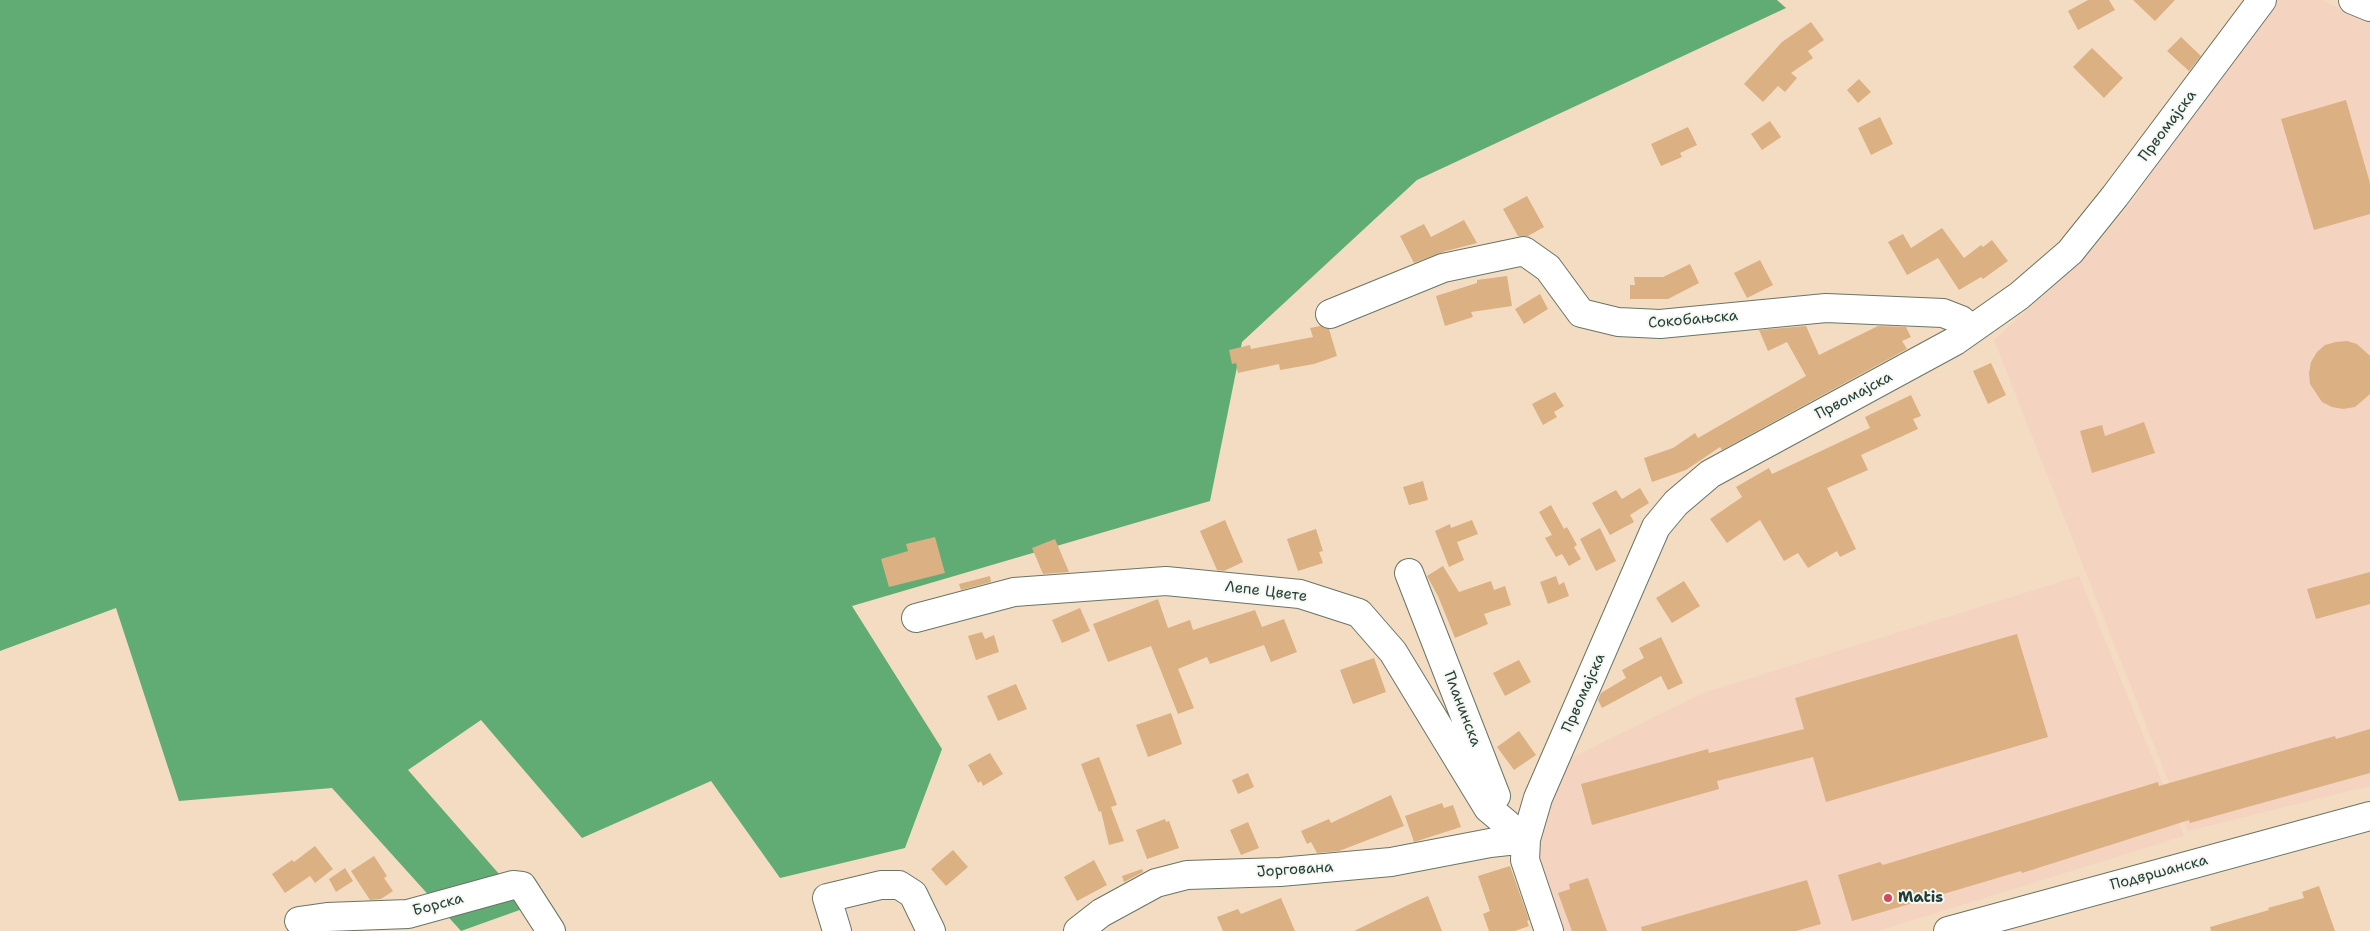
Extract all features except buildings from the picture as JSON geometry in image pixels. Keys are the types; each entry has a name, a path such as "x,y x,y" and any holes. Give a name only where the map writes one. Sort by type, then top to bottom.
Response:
{"street":[{"name":"Првомајска","path":"1516,831 1538,798 1656,527 1676,504 1710,474 1955,341 2019,296 2070,252 2115,196 2262,0"},
{"path":"2354,0 2370,7"},
{"name":"Сокобањска","path":"1330,314 1443,268 1524,251 1548,268 1581,313 1618,322 1660,324 1826,308 1943,313 1960,320 1972,329"},
{"name":"Планинска","path":"1409,573 1516,831"},
{"name":"Лепе Цвете","path":"916,618 1014,592 1166,581 1300,594 1359,613 1393,652 1488,808 1516,831"},
{"name":"Подвршанска","path":"1948,931 2370,816"},
{"path":"1516,831 1549,931"},
{"name":"Јоргована","path":"1078,931 1101,913 1156,883 1187,876 1280,872 1391,862 1490,843 1516,831"},
{"name":"Борска","path":"299,921 326,917 408,914 513,885 522,886 551,931"},
{"path":"837,931 827,898 882,885 899,885 913,894 930,931"}],"shaded area":[{"path":"2272,0 2321,0 2370,21 2370,786 2188,831 1994,340 2081,262 2128,207"},
{"path":"2079,576 2184,836 1878,931 1553,931 1529,858 1571,758 1703,693"}],"green space":[{"path":"0,0 1777,0 1786,8 1417,180 1242,342 1210,501 852,606 942,749 905,848 780,878 711,781 582,838 481,720 408,770 528,907 461,931 332,788 179,801 116,608 0,651"}],"place":[{"name":"Matis","path":"1888,898"}]}
